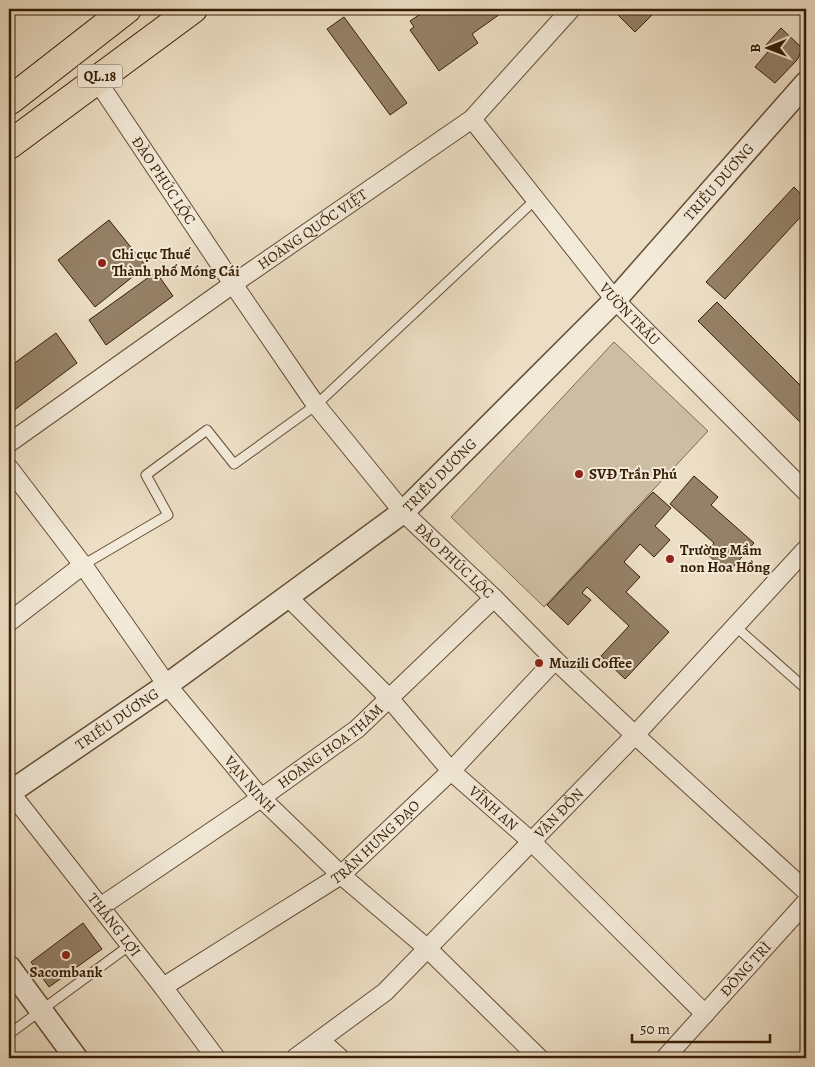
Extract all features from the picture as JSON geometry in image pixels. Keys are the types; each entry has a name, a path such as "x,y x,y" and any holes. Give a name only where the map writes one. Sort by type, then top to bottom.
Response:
{"highway":[{"name":"QL.18","path":"9,100 127,9"},
{"name":"QL.18","path":"9,145 193,9"},
{"path":"76,49 96,79"}],"street":[{"name":"HOÀNG QUỐC VIỆT","path":"9,443 233,284 472,119 571,9"},
{"name":"ĐÀO PHÚC LỘC","path":"96,79 316,405 403,512 494,598 555,660 806,891"},
{"name":"TRIỀU DƯƠNG","path":"10,793 167,685 403,512 615,300 806,85"},
{"name":"VƯỜN TRẦU","path":"472,119 615,300 806,492"},
{"name":"VẠN NINH","path":"9,468 83,565 167,685 261,798 341,874 428,949 539,1058"},
{"name":"VÂN ĐỒN","path":"295,1058 386,992 635,735 806,549"},
{"path":"9,622 83,565"},
{"name":"VĨNH AN","path":"288,598 388,698 451,771 532,842 705,1014"},
{"name":"HOÀNG HOA THÁM","path":"100,906 261,798 357,729 494,598"},
{"name":"TRẦN HƯNG ĐẠO","path":"163,987 341,874 451,771 555,660"},
{"name":"THẮNG LỢI","path":"10,793 163,987 216,1058"},
{"name":"ĐÔNG TRÌ","path":"665,1058 806,902"},
{"path":"9,968 76,1058"},
{"path":"320,1040 340,1058"}],"lane":[{"path":"83,565 168,515 146,475 207,430 234,464 316,405 536,199"},
{"path":"735,626 806,689"},
{"path":"9,1034 40,1009 130,945"}],"shaded area":[{"name":"SVĐ Trần Phú","path":"614,342 708,431 544,607 451,517"}],"building":[{"path":"428,9 507,9 472,34 478,43 439,71 410,30 414,27 410,21"},
{"path":"620,9 658,9 635,32 616,13"},
{"path":"344,17 407,103 390,115 327,29"},
{"path":"781,28 801,47 801,52 797,60 775,83 755,67 772,47 766,45"},
{"path":"794,187 806,199 806,211 725,299 706,282"},
{"name":"Chi cục Thuế Thành phố Móng Cái","path":"109,220 146,266 95,307 58,260"},
{"path":"156,272 173,296 106,345 89,320"},
{"path":"717,302 806,391 806,428 698,321"},
{"path":"56,333 77,363 9,414 9,367"},
{"path":"694,476 718,497 711,505 754,543 728,573 706,553 714,543 670,504"},
{"path":"653,492 671,508 655,526 670,540 654,557 640,544 624,562 640,577 626,592 669,632 625,679 601,656 629,626 587,587 582,593 591,600 568,625 547,605"},
{"name":"Sacombank","path":"83,923 102,949 49,987 31,962"}],"place":[{"name":"Chi cục Thuế Thành phố Móng Cái","path":"102,263"},
{"name":"SVĐ Trần Phú","path":"579,474"},
{"name":"Trường Mầm non Hoa Hồng","path":"670,559"},
{"name":"Muzili Coffee","path":"539,663"},
{"name":"Sacombank","path":"66,955"}]}
